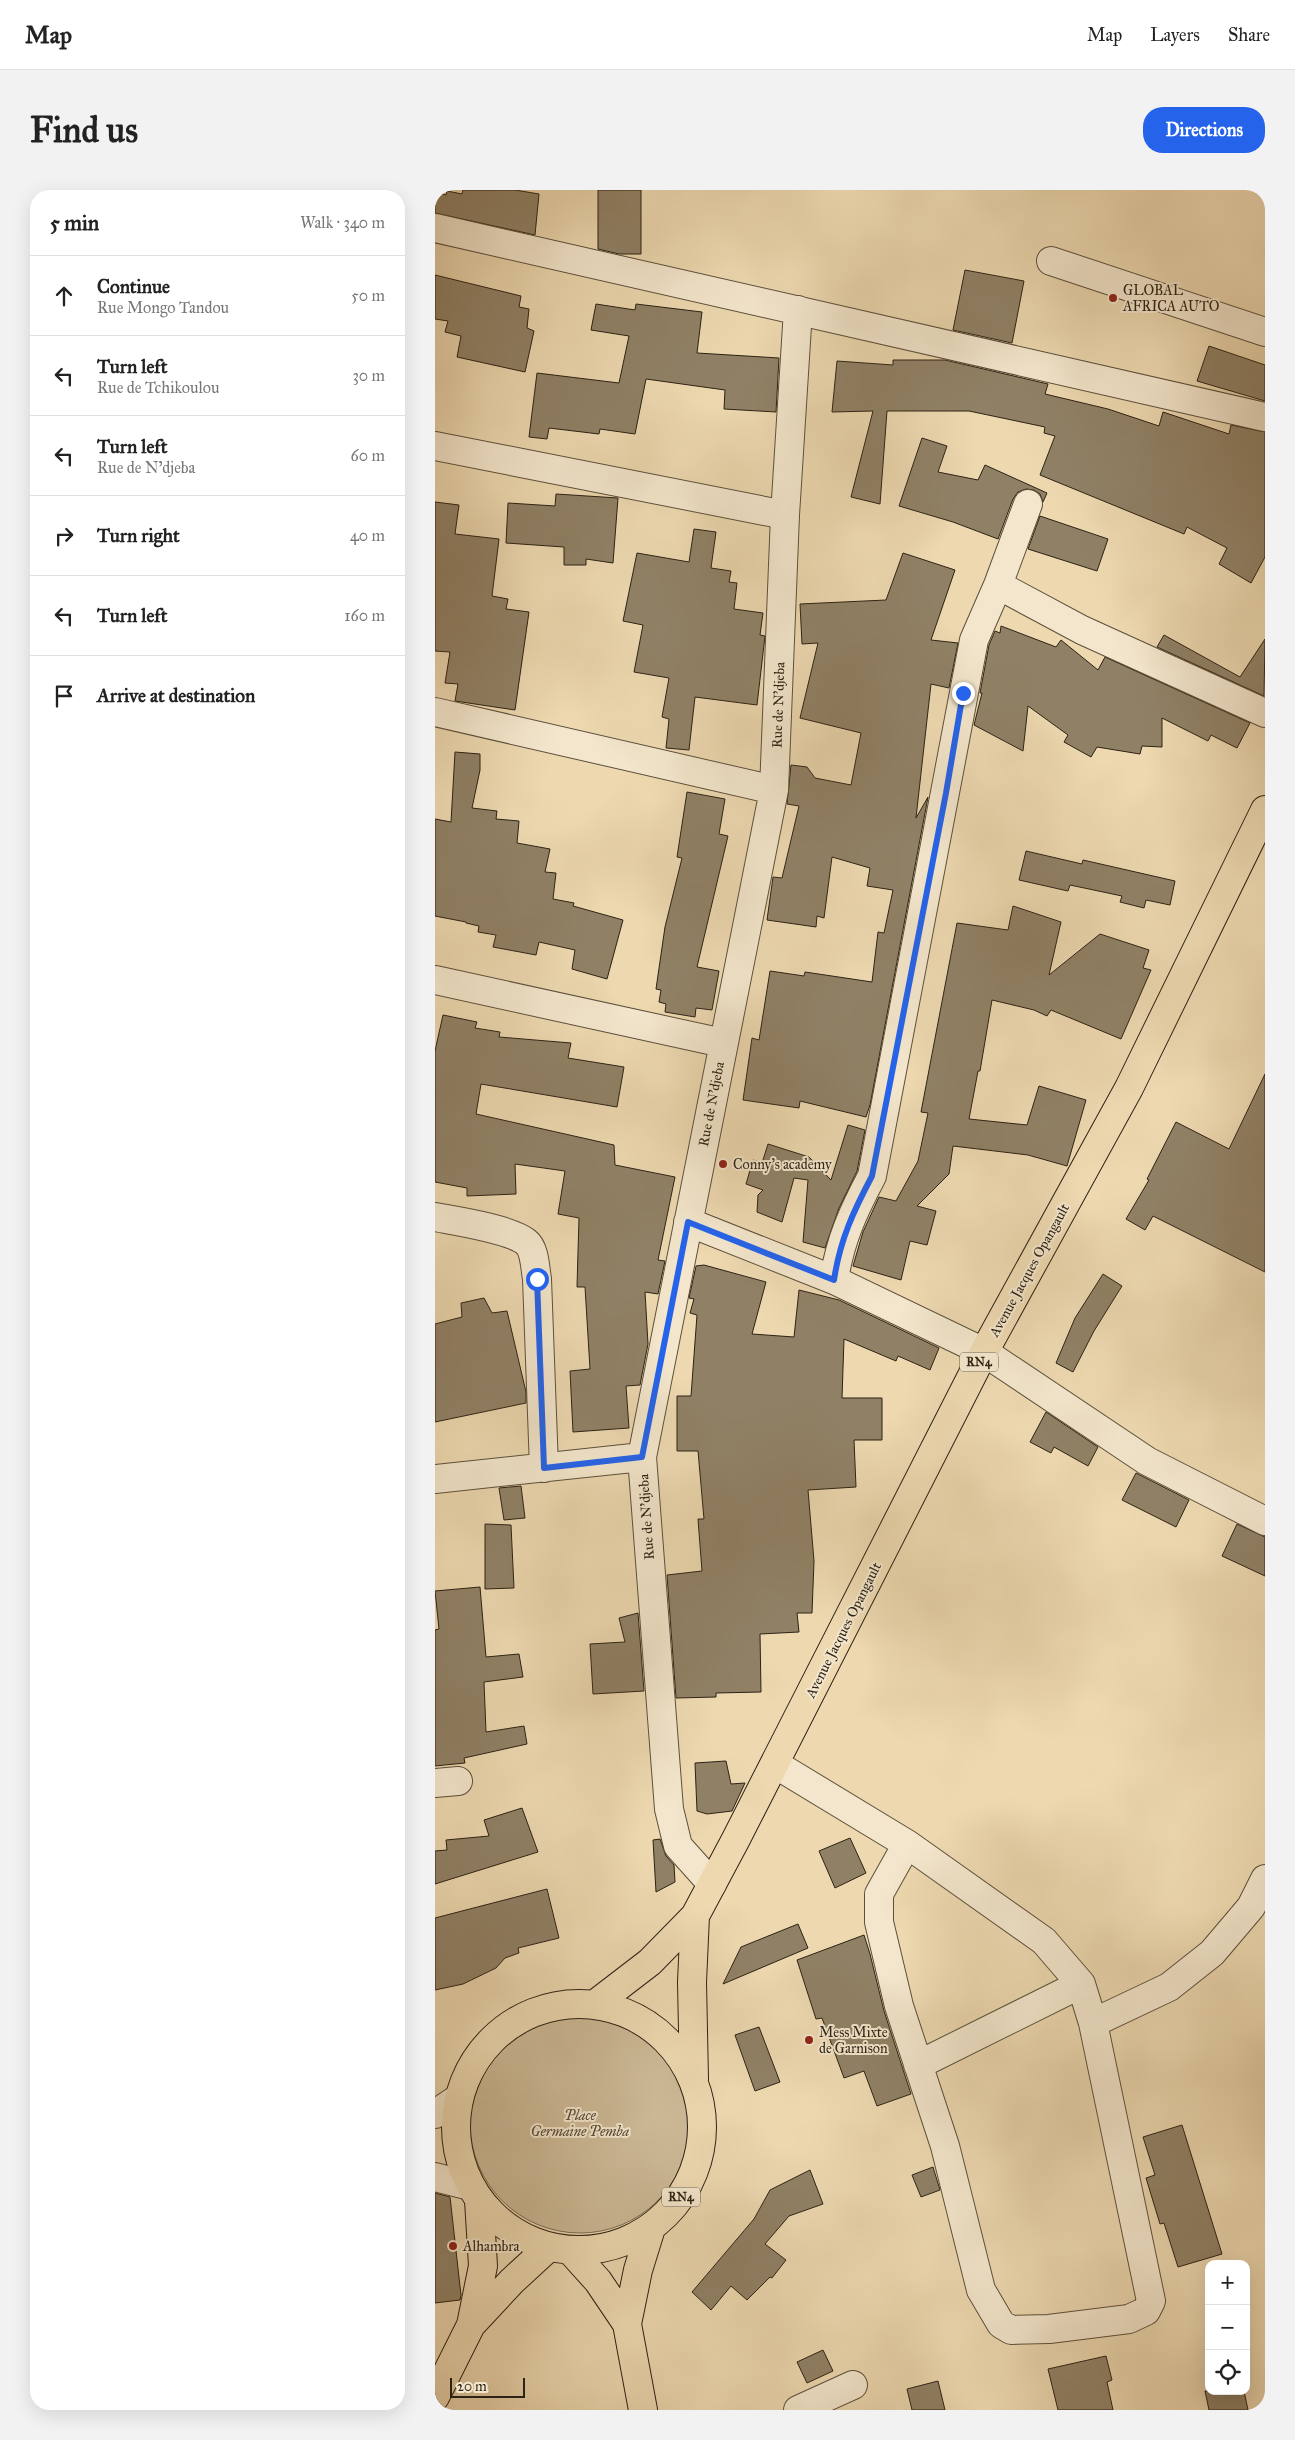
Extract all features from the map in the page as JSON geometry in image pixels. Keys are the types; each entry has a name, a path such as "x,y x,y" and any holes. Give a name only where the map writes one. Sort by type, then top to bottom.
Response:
{"main road":[{"name":"Avenue Jacques Opangault","path":"695,1916 775,1764 984,1352 1129,1088 1265,810"},
{"name":"RN4","path":"594,2004 650,1962 695,1916"},
{"name":"RN4","path":"694,2079 671,2043 636,2017 594,2004 550,2007 509,2026 477,2057 459,2098 455,2128 459,2158 475,2193 499,2221 522,2236 559,2248 612,2246 651,2228 681,2199 699,2161 704,2120 694,2079 692,1982 695,1916"},
{"path":"435,2397 471,2324 483,2266 475,2193"},
{"name":"RN4","path":"643,2410 627,2324 638,2270 651,2228"},
{"name":"RN4","path":"559,2248 598,2280 627,2324"},
{"path":"471,2324 512,2281 559,2248"}],"street":[{"path":"435,228 1265,417"},
{"path":"1051,261 1265,332"},
{"name":"Rue de N'djeba","path":"711,1884 679,1846 669,1809 642,1457 774,790 785,515 798,310"},
{"path":"435,446 785,515"},
{"path":"834,1280 838,1252 847,1224 872,1176 974,640 998,585 1028,504"},
{"path":"998,585 1082,630 1265,713"},
{"path":"435,712 774,790"},
{"path":"435,980 723,1043"},
{"path":"435,1217 512,1235 527,1242 533,1254 537,1279 544,1468"},
{"path":"688,1222 834,1280 984,1352 1147,1461 1265,1521"},
{"path":"435,1479 642,1457"},
{"path":"775,1764 907,1844 1045,1941 1081,1984 1093,2023 1151,2302 1145,2311 1129,2319 1049,2329 1011,2330 1001,2324 981,2290 945,2146 899,2006 879,1922 879,1894 907,1844"},
{"path":"1093,2023 1169,1987 1211,1953 1251,1907 1265,1879"},
{"path":"918,2065 1081,1984"},
{"path":"435,2114 459,2098"},
{"path":"435,2177 475,2193"},
{"path":"798,2410 853,2385"}],"green space":[{"name":"Place Germaine Pemba","path":"569,2013 591,2013 622,2021 641,2031 658,2045 672,2062 682,2081 688,2101 690,2123 688,2145 682,2165 672,2184 658,2201 641,2215 612,2229 591,2233 569,2233 548,2229 528,2220 510,2208 495,2193 483,2175 474,2155 470,2134 470,2112 474,2091 483,2071 495,2053 510,2038 528,2026 548,2017"}],"building":[{"path":"463,190 515,190 539,194 535,235 435,213 435,192 446,195 447,191 462,194"},
{"path":"598,190 641,190 641,254 619,254 598,249"},
{"path":"965,270 1024,281 1012,343 953,330"},
{"path":"435,275 521,296 519,307 529,309 527,328 534,331 525,372 457,357 461,336 445,332 448,321 435,319"},
{"path":"596,304 635,310 636,304 702,312 697,353 779,358 776,412 724,409 725,390 646,379 635,434 600,429 599,434 549,428 547,439 529,437 537,373 619,383 629,336 591,330"},
{"path":"1209,346 1265,365 1265,401 1197,381"},
{"path":"893,360 945,360 1048,384 1045,394 1108,409 1159,426 1163,412 1229,434 1231,425 1265,432 1265,557 1251,583 1219,564 1227,548 1187,527 1184,534 1040,475 1055,436 1044,433 1045,427 969,411 887,411 880,504 851,497 873,411 832,412 837,361 893,365"},
{"path":"922,438 947,446 938,472 978,480 985,465 1047,493 1043,502 1040,494 1034,490 1026,489 1018,492 1013,499 998,539 953,522 899,506"},
{"path":"556,494 618,498 613,563 586,559 586,565 564,565 564,547 506,543 508,503 555,506"},
{"path":"435,502 459,505 455,534 499,539 492,596 508,599 506,609 529,612 515,710 455,701 458,684 445,683 450,652 435,651"},
{"path":"1040,516 1108,539 1097,571 1028,549"},
{"path":"694,529 716,532 711,568 731,571 729,582 737,583 734,609 763,613 760,635 765,636 757,705 695,697 689,750 666,748 669,719 662,717 669,678 634,672 643,625 623,621 637,553 689,562"},
{"path":"903,553 955,570 931,640 958,643 949,688 931,684 916,818 928,797 870,1105 866,1117 800,1101 799,1108 743,1100 752,1038 759,1040 770,971 804,976 805,972 872,982 878,932 884,933 893,890 867,886 870,868 832,857 824,918 817,916 816,927 767,920 773,877 782,878 799,806 787,804 791,765 807,767 815,778 851,785 861,733 800,718 818,643 802,644 800,604 886,600"},
{"path":"1001,626 1056,647 1061,640 1098,670 1105,657 1250,723 1237,748 1211,735 1208,741 1162,718 1162,747 1142,746 1140,754 1097,747 1091,757 1064,742 1068,735 1028,706 1023,751 974,725 982,693 980,693 989,645 995,631 1000,633"},
{"path":"1164,635 1240,677 1265,639 1264,696 1157,647"},
{"path":"455,752 480,754 480,770 472,808 497,811 496,819 519,821 517,843 550,849 545,872 556,873 553,899 574,903 573,906 623,920 607,979 572,969 575,950 539,942 536,955 493,947 496,935 478,932 479,926 435,916 435,819 451,822"},
{"path":"687,792 725,799 719,834 728,836 697,967 719,971 712,1010 696,1008 695,1017 665,1012 666,1004 659,1002 661,990 656,989 665,927 682,858 677,857"},
{"path":"1026,851 1082,864 1083,860 1175,881 1170,905 1146,900 1144,908 1120,902 1122,896 1070,885 1068,891 1019,880"},
{"path":"1013,906 1061,922 1049,975 1100,934 1149,950 1143,968 1151,970 1121,1039 1051,1010 1047,1016 1034,1010 992,1000 980,1071 978,1071 969,1119 1027,1125 1039,1086 1086,1100 1067,1166 1028,1155 953,1146 949,1174 917,1206 936,1211 927,1245 910,1241 901,1280 853,1266 863,1232 879,1197 896,1201 918,1161 928,1113 921,1112 957,923 1008,930"},
{"path":"443,1015 477,1022 475,1028 500,1032 499,1037 571,1043 568,1058 624,1067 617,1107 481,1084 476,1114 614,1145 615,1165 675,1177 658,1260 665,1261 658,1294 645,1292 648,1344 640,1385 626,1386 629,1428 573,1432 570,1371 590,1369 585,1287 577,1287 579,1218 558,1214 565,1171 515,1164 516,1194 467,1196 467,1188 435,1182 435,1051"},
{"path":"1265,1074 1265,1272 1153,1216 1145,1230 1126,1219 1149,1180 1147,1179 1176,1122 1229,1149"},
{"path":"848,1125 865,1130 857,1171 839,1208 825,1248 803,1242 808,1180 794,1178 782,1222 757,1212 758,1195 763,1190 746,1184 753,1160 762,1163 768,1144 809,1157 831,1180"},
{"path":"704,1265 766,1282 752,1334 794,1337 799,1290 839,1300 939,1348 930,1370 898,1356 896,1361 844,1339 842,1398 882,1398 882,1440 854,1440 856,1487 808,1490 814,1561 812,1613 797,1613 799,1632 760,1634 761,1692 716,1693 716,1697 676,1698 667,1575 702,1571 698,1519 704,1519 698,1451 677,1451 677,1396 691,1396 697,1315 690,1313 694,1299 689,1298 696,1266"},
{"path":"1103,1274 1122,1286 1094,1331 1073,1372 1056,1363 1075,1318"},
{"path":"484,1298 492,1313 507,1311 526,1392 526,1403 435,1422 435,1324 462,1317 461,1303"},
{"path":"1046,1412 1098,1447 1088,1466 1054,1447 1051,1453 1030,1442"},
{"path":"1136,1473 1189,1500 1176,1527 1122,1500"},
{"path":"521,1486 525,1518 504,1520 499,1488"},
{"path":"485,1524 511,1525 514,1588 485,1589"},
{"path":"1237,1524 1265,1537 1265,1576 1222,1556"},
{"path":"480,1587 486,1657 519,1654 523,1677 484,1682 486,1732 524,1726 527,1744 464,1758 465,1763 435,1766 435,1630 439,1629 435,1591"},
{"path":"638,1613 644,1691 593,1694 590,1644 625,1642 619,1618"},
{"path":"726,1761 731,1784 745,1783 732,1811 707,1814 697,1811 695,1763"},
{"path":"522,1808 538,1852 435,1884 435,1851 447,1850 446,1840 489,1836 484,1820"},
{"path":"850,1838 866,1873 835,1888 819,1851"},
{"path":"660,1839 666,1856 674,1865 675,1882 656,1892 653,1840"},
{"path":"547,1889 559,1938 518,1948 519,1953 505,1958 496,1968 463,1984 435,1990 435,1918"},
{"path":"798,1924 808,1948 723,1984 741,1947"},
{"path":"864,1935 884,2011 911,2094 877,2106 864,2071 844,2078 822,2018 816,2019 797,1960"},
{"path":"759,2027 780,2082 755,2091 735,2035"},
{"path":"1182,2125 1222,2254 1178,2267 1164,2223 1160,2224 1146,2178 1155,2175 1143,2137"},
{"path":"933,2167 940,2190 921,2197 912,2175"},
{"path":"810,2170 823,2204 789,2216 765,2244 786,2260 772,2278 770,2277 747,2300 731,2286 711,2310 692,2292 754,2219 770,2190"},
{"path":"435,2193 450,2197 461,2295 460,2300 435,2303"},
{"path":"823,2350 833,2371 807,2383 797,2362"},
{"path":"1106,2356 1112,2380 1107,2382 1113,2410 1058,2410 1048,2369"},
{"path":"938,2381 945,2410 912,2410 907,2389"},
{"path":"1206,2395 1245,2395 1248,2410 1209,2410"}],"place":[{"name":"GLOBAL AFRICA AUTO","path":"1113,298"},
{"name":"Conny's academy","path":"723,1164"},
{"name":"Mess Mixte de Garnison","path":"809,2040"},
{"name":"Alhambra","path":"453,2246"}],"route":[{"path":"537,1279 544,1468 642,1457 688,1222 834,1280 838,1252 847,1224 872,1176 946,793 963,693"}]}
